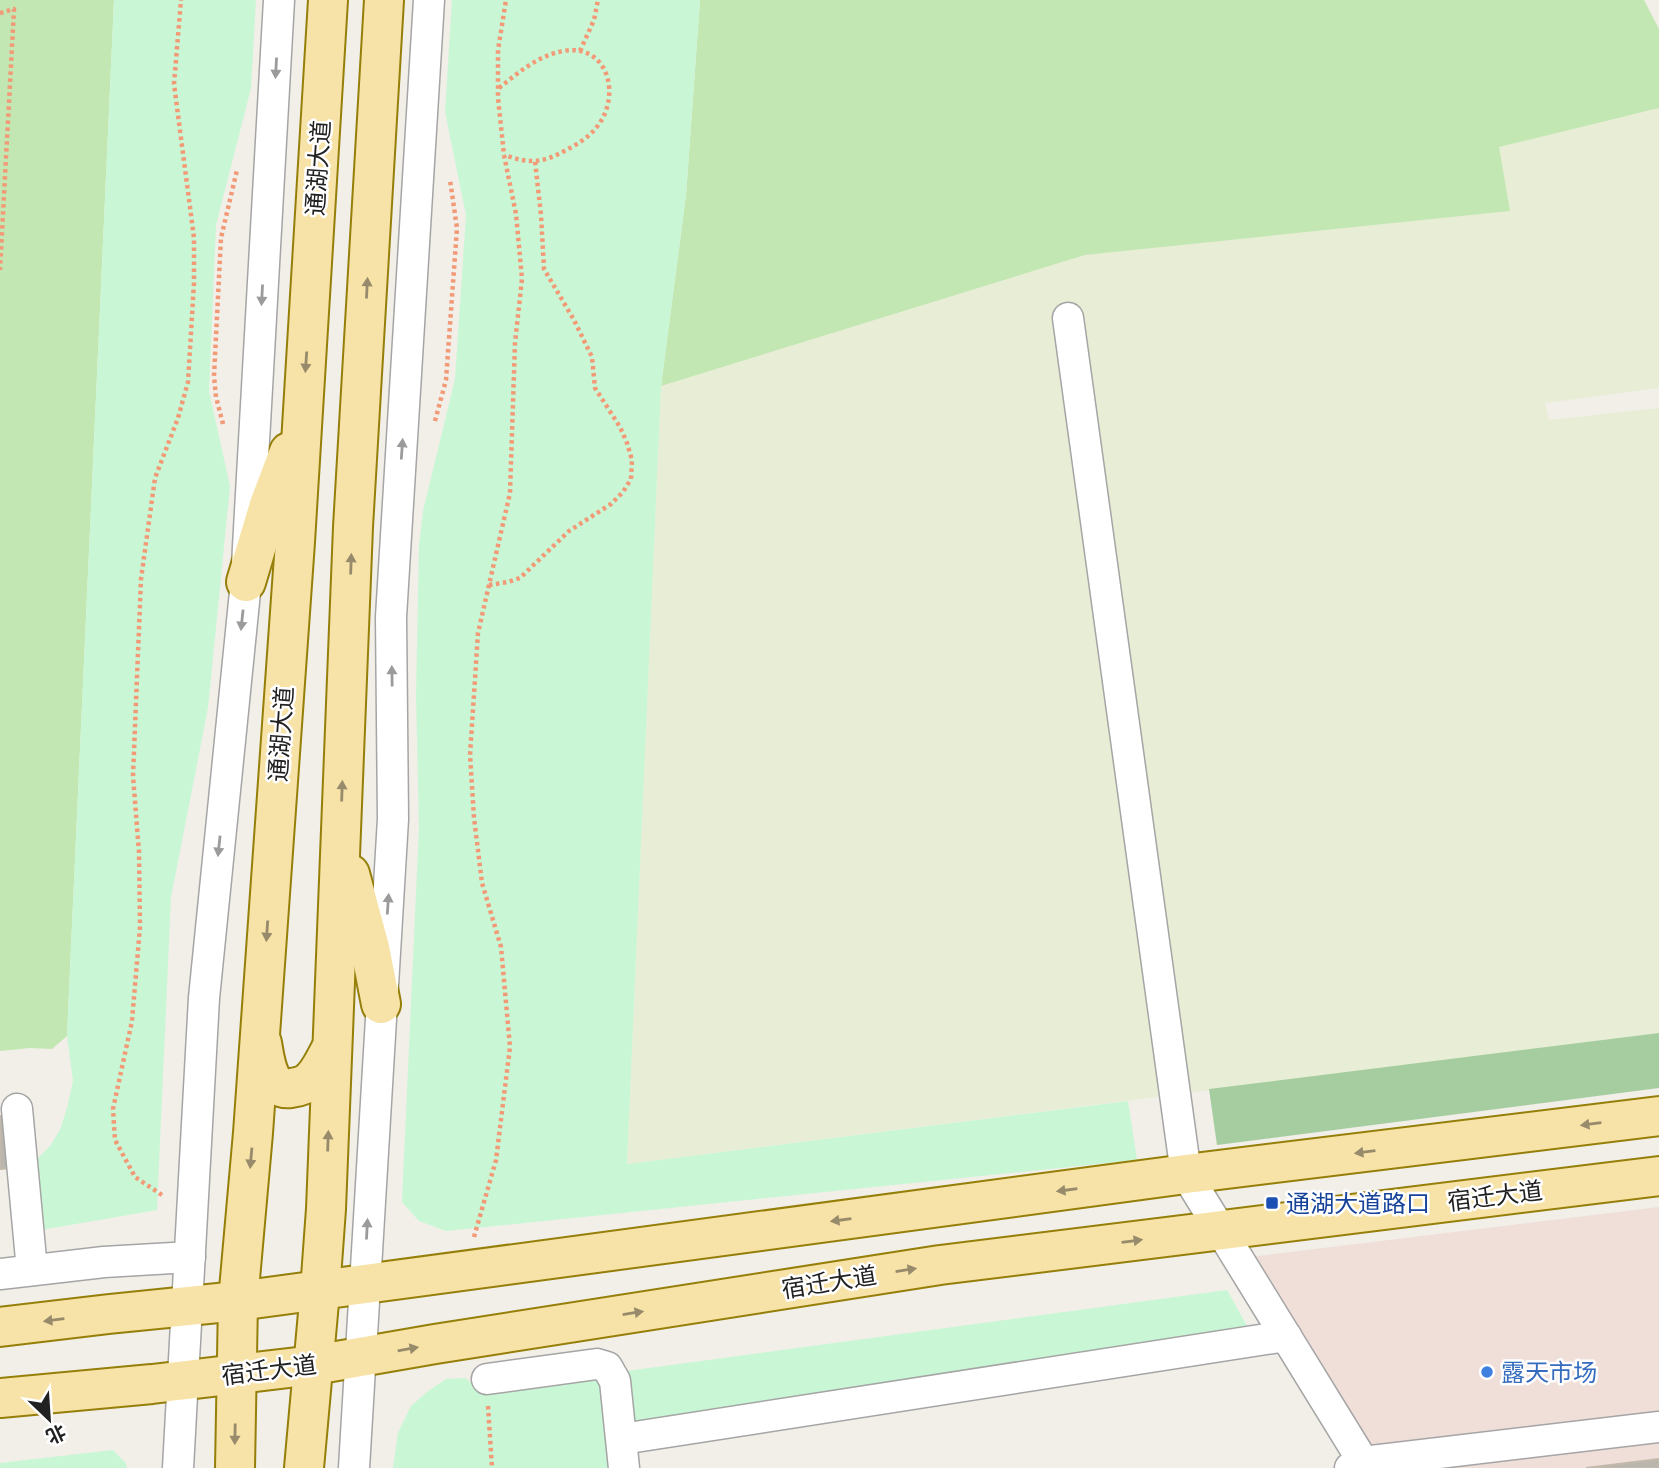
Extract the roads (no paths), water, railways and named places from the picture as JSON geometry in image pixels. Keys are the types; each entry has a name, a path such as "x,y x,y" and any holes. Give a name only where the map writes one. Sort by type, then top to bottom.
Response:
{"main road":[{"name":"通湖大道","path":"234,1468 238,1301 295,542 328,0"},
{"path":"304,1468 326,1209 353,527 384,0"},
{"path":"246,582 269,505 303,414"},
{"path":"340,839 370,947 381,1004"},
{"path":"260,1035 267,1071 275,1083 287,1089 300,1087 312,1080 332,1047"},
{"path":"0,1327 320,1291 1186,1174 1659,1115"},
{"name":"宿迁大道","path":"0,1398 314,1365 940,1265 1659,1176"}],"street":[{"path":"178,1468 204,998 246,582 279,0"},
{"path":"354,1468 393,819 391,617 429,0"},
{"path":"1068,318 1186,1174 1286,1336 1360,1466 1659,1427"},
{"path":"18,1109 32,1270"},
{"path":"0,1274 104,1262 190,1256"},
{"path":"487,1379 597,1364 607,1367 615,1381 623,1454 1286,1336"}],"place":[{"name":"通湖大道路口","path":"1272,1203"},
{"name":"露天市场","path":"1487,1372"}]}
